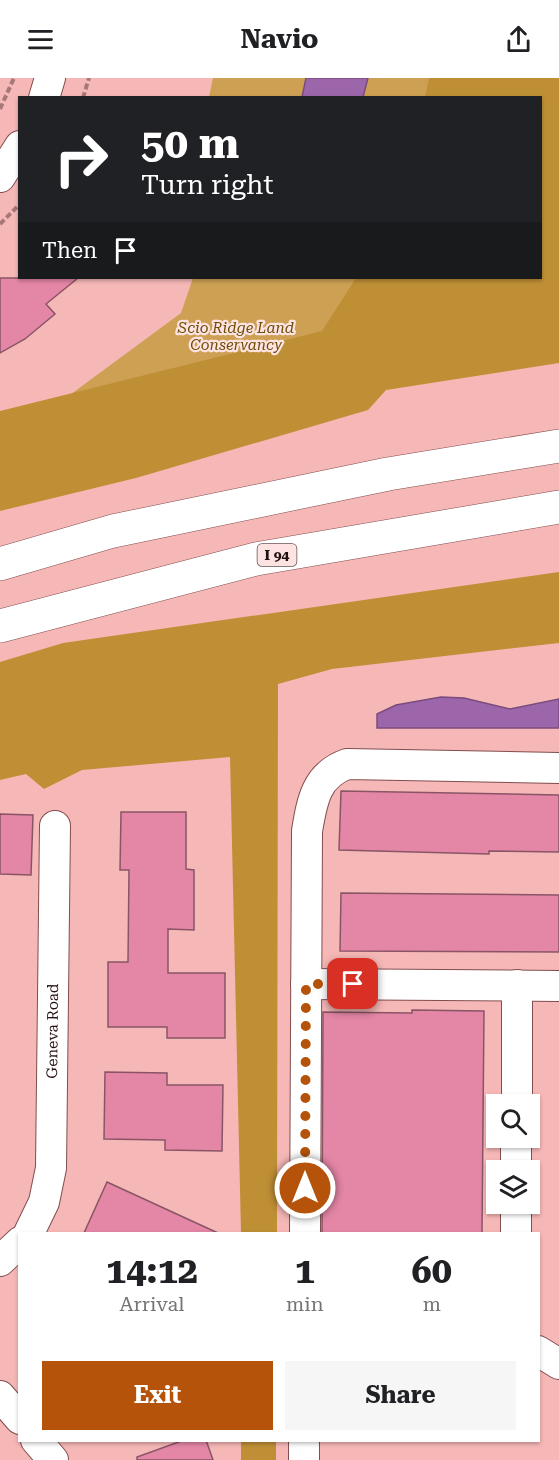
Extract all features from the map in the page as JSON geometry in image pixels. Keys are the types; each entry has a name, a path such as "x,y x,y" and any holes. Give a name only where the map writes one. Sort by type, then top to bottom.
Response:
{"highway":[{"path":"0,564 113,531 388,474 559,446"},
{"name":"I 94","path":"0,626 256,559 559,507"}],"street":[{"path":"45,96 50,78"},
{"path":"0,177 18,150"},
{"path":"305,1232 307,831 317,787 333,769 347,764 559,768"},
{"name":"Geneva Road","path":"29,1232 44,1202 51,1168 55,826"},
{"path":"306,984 559,986"},
{"path":"517,1094 518,985"},
{"path":"516,1214 516,1232"},
{"path":"0,1261 18,1244"},
{"path":"540,1352 559,1364"},
{"path":"0,1396 18,1417"},
{"path":"38,1442 53,1460"},
{"path":"304,1442 304,1460"}],"path":[{"path":"0,109 14,78"},
{"path":"84,96 89,78"},
{"path":"0,224 18,206"}],"green space":[{"name":"Scio Ridge Land Conservancy","path":"213,78 559,78 559,340 2,445 181,313 193,279 542,279 542,96 209,96"}],"shaded area":[{"path":"306,78 368,78 363,96 302,96"},
{"path":"429,78 559,78 559,363 386,390 368,410 136,478 0,511 0,411 322,331 355,279 542,279 542,96 425,96"},
{"path":"559,572 559,643 332,669 278,684 277,1232 241,1232 230,757 82,770 44,789 26,774 0,780 0,662 63,643"},
{"path":"441,697 464,698 510,709 559,699 559,728 377,728 377,714 396,705"},
{"path":"241,1442 276,1442 276,1460 241,1460"}],"building":[{"path":"0,278 77,279 46,304 55,314 25,339 0,353"},
{"path":"341,791 559,795 559,852 489,851 489,854 339,850"},
{"path":"121,812 186,812 186,869 194,870 194,930 168,929 168,973 225,973 225,1038 167,1038 167,1027 108,1027 108,962 128,962 129,870 120,870"},
{"path":"0,814 33,815 31,875 0,874"},
{"path":"341,893 559,895 559,952 340,951"},
{"path":"412,1010 484,1011 482,1232 322,1232 323,1012 412,1013"},
{"path":"105,1072 167,1073 167,1085 223,1085 222,1151 165,1150 165,1140 104,1139"},
{"path":"107,1182 216,1232 84,1232"},
{"path":"178,1442 207,1442 213,1460 137,1460 137,1457"}],"route":[{"path":"305,1188 306,984 353,984"}]}
